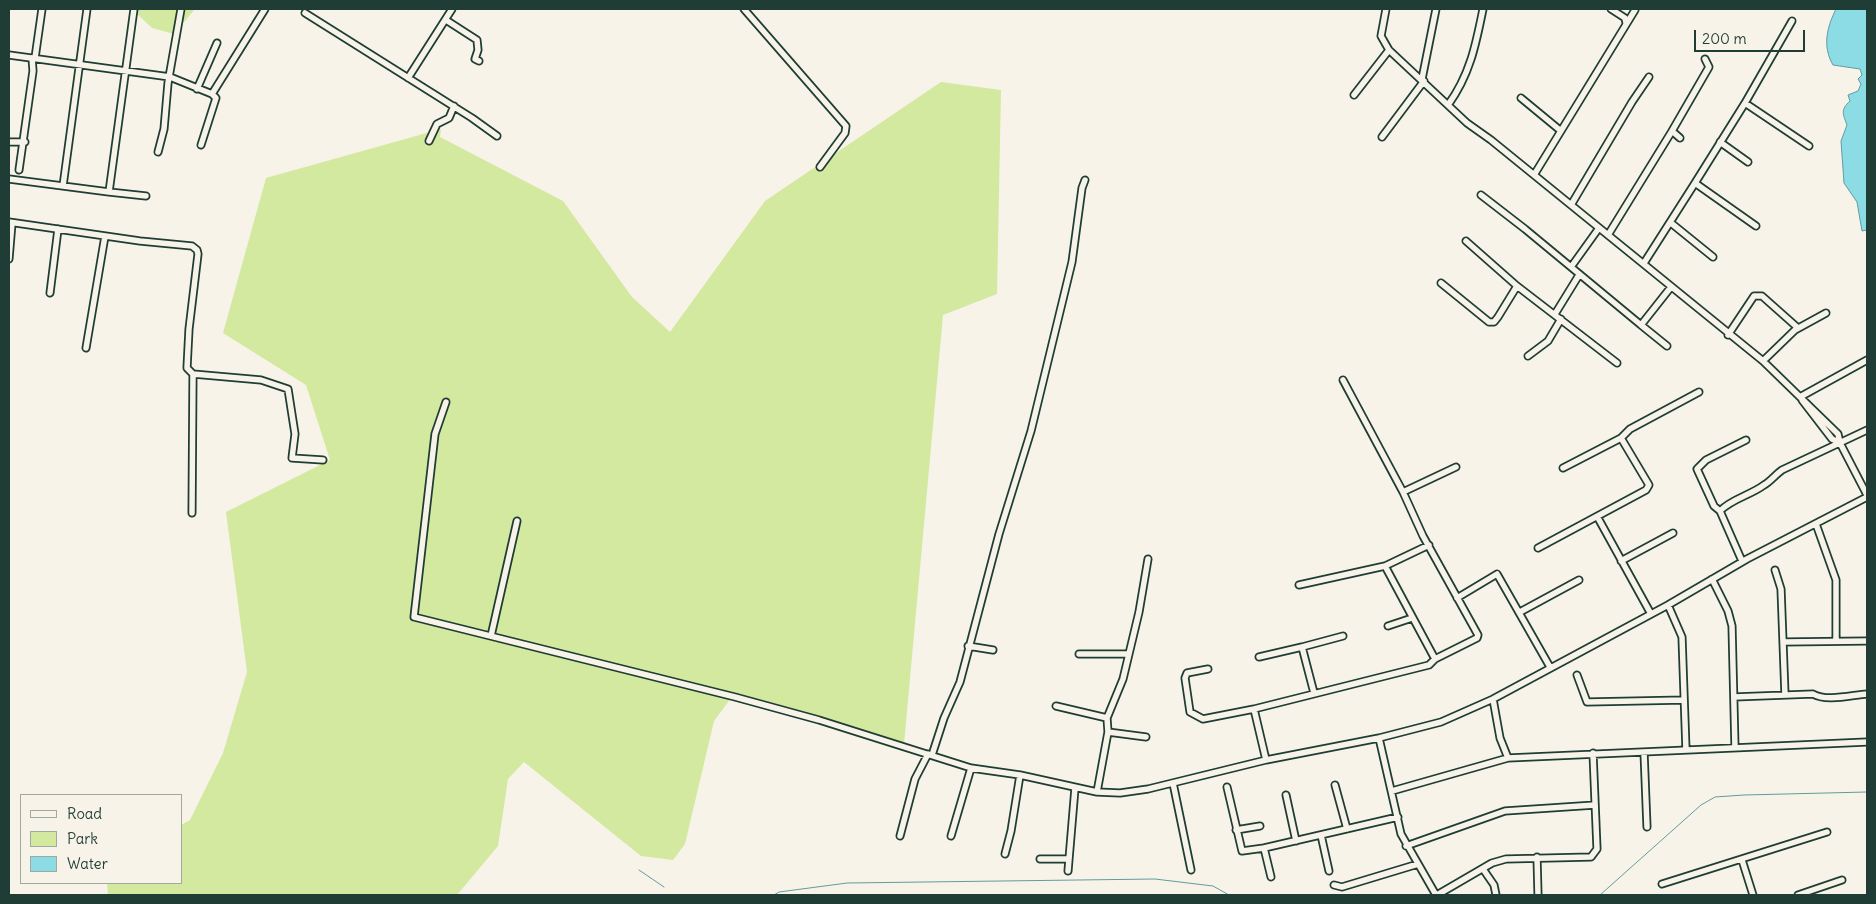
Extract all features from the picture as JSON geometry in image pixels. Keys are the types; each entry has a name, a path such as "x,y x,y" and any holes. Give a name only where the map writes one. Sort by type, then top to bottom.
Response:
{"street":[{"path":"19,170 25,142 34,58 42,9"},
{"path":"63,186 87,9"},
{"path":"109,192 134,9"},
{"path":"158,152 164,129 181,9"},
{"path":"212,94 265,9"},
{"path":"408,78 452,9"},
{"path":"744,9 846,126 845,133 820,167"},
{"path":"446,402 435,434 414,617 734,697 930,754 971,768 1020,775 1097,792 1120,793 1173,783 1266,760 1379,738 1441,722 1493,699 1668,605 1742,561 1867,496 1840,443 1838,434 1763,361 1728,335 1644,263 1467,123 1390,50 1380,36 1386,9"},
{"path":"1382,137 1423,80 1436,9"},
{"path":"1448,105 1463,83 1471,64 1483,9"},
{"path":"1611,9 1625,18 1626,23"},
{"path":"1534,175 1635,10"},
{"path":"306,14 454,106 497,136"},
{"path":"446,20 476,40 478,50 475,59 479,61"},
{"path":"1644,263 1745,103 1792,21"},
{"path":"197,88 218,43"},
{"path":"1354,95 1390,50"},
{"path":"9,55 170,77 212,94 216,98 201,145"},
{"path":"1608,235 1709,68 1705,59"},
{"path":"1571,205 1632,102 1649,77"},
{"path":"1521,98 1561,131"},
{"path":"1745,103 1809,146"},
{"path":"430,140 437,124 449,118 454,106"},
{"path":"1672,131 1680,138"},
{"path":"9,142 25,142"},
{"path":"1720,142 1748,162"},
{"path":"9,179 146,196"},
{"path":"900,836 916,780 930,754 960,682 968,646 1031,431 1072,262 1082,188 1085,180"},
{"path":"1695,183 1756,226"},
{"path":"1481,196 1667,346"},
{"path":"9,259 10,222 192,246 197,250 198,254 189,323 187,368 193,374 261,380 288,389 295,434 292,458 322,460"},
{"path":"1671,223 1713,256"},
{"path":"1570,267 1599,228"},
{"path":"50,293 58,229"},
{"path":"86,348 105,236"},
{"path":"1466,241 1517,286 1617,363"},
{"path":"1555,314 1579,275"},
{"path":"1441,283 1489,322 1494,322 1498,317 1517,286"},
{"path":"1641,324 1671,287"},
{"path":"1728,335 1754,296 1758,295 1762,296 1798,328"},
{"path":"1763,361 1798,328 1826,313"},
{"path":"1528,356 1548,341 1561,319"},
{"path":"1800,397 1867,360"},
{"path":"192,513 193,374"},
{"path":"1208,669 1186,675 1190,712 1203,719 1254,709 1429,665 1436,659 1478,638 1343,380"},
{"path":"1563,468 1621,438 1630,429 1699,392"},
{"path":"1720,512 1728,504 1766,484 1782,470 1867,430"},
{"path":"1538,548 1640,495 1649,485 1621,438"},
{"path":"1742,561 1720,512 1714,506 1696,468 1706,460 1746,440"},
{"path":"1402,492 1456,467"},
{"path":"1598,518 1651,614"},
{"path":"491,636 517,520"},
{"path":"1816,524 1836,580 1836,641"},
{"path":"1621,561 1673,533"},
{"path":"1299,585 1385,566 1429,545"},
{"path":"1097,792 1108,732 1107,718 1123,679 1148,558"},
{"path":"1385,566 1436,659"},
{"path":"1775,570 1781,588 1785,695"},
{"path":"1457,598 1494,574 1498,574 1550,667"},
{"path":"1712,579 1728,611 1732,626 1735,748"},
{"path":"1520,612 1579,580"},
{"path":"1668,605 1682,637 1686,750"},
{"path":"1388,626 1412,618"},
{"path":"1259,657 1343,636"},
{"path":"1783,642 1867,641"},
{"path":"968,646 993,650"},
{"path":"1302,647 1314,693"},
{"path":"1078,654 1129,654"},
{"path":"1577,675 1587,702 1684,700"},
{"path":"1734,697 1814,694 1818,697 1827,697 1867,694"},
{"path":"1493,699 1500,738 1508,758"},
{"path":"1056,706 1107,718"},
{"path":"1254,709 1266,760"},
{"path":"1108,732 1146,737"},
{"path":"1379,738 1406,846 1437,895 1483,869 1506,859 1591,857 1595,854 1597,849 1593,753"},
{"path":"1392,791 1508,758 1867,742"},
{"path":"1644,752 1647,827"},
{"path":"951,836 971,768"},
{"path":"1005,854 1012,831 1020,775"},
{"path":"1173,783 1190,870"},
{"path":"1336,785 1346,829"},
{"path":"1227,787 1242,851 1264,848 1398,817"},
{"path":"1068,871 1075,788"},
{"path":"1286,795 1296,841"},
{"path":"1406,846 1505,811 1595,805"},
{"path":"1236,830 1260,826"},
{"path":"1662,884 1827,832"},
{"path":"1321,835 1329,871"},
{"path":"1264,848 1272,877"},
{"path":"1537,857 1538,895"},
{"path":"1040,859 1069,859"},
{"path":"1742,860 1753,895"},
{"path":"1334,885 1342,887 1418,864"},
{"path":"1483,869 1494,885 1496,895"},
{"path":"1798,895 1842,880"}],"green space":[{"path":"132,9 195,9 174,34 152,28"},
{"path":"941,82 1001,90 997,294 943,315 904,744 731,698 714,721 685,844 673,860 641,856 524,762 508,779 498,846 457,895 108,895 107,884 182,884 182,824 190,820 223,753 247,672 226,512 330,460 306,385 223,333 266,178 441,129 440,137 563,201 632,297 670,332 765,201"}],"water":[{"path":"1836,9 1867,9 1867,230 1862,231 1857,202 1844,183 1841,141 1847,125 1843,112 1850,101 1848,95 1858,91 1861,84 1858,79 1862,75 1860,69 1833,65 1830,58 1827,37"}],"waterway":[{"path":"1600,895 1701,805 1715,797 1867,792"},
{"path":"639,870 664,887"},
{"path":"774,895 779,892 847,883 1155,879 1213,886 1229,895"}]}
